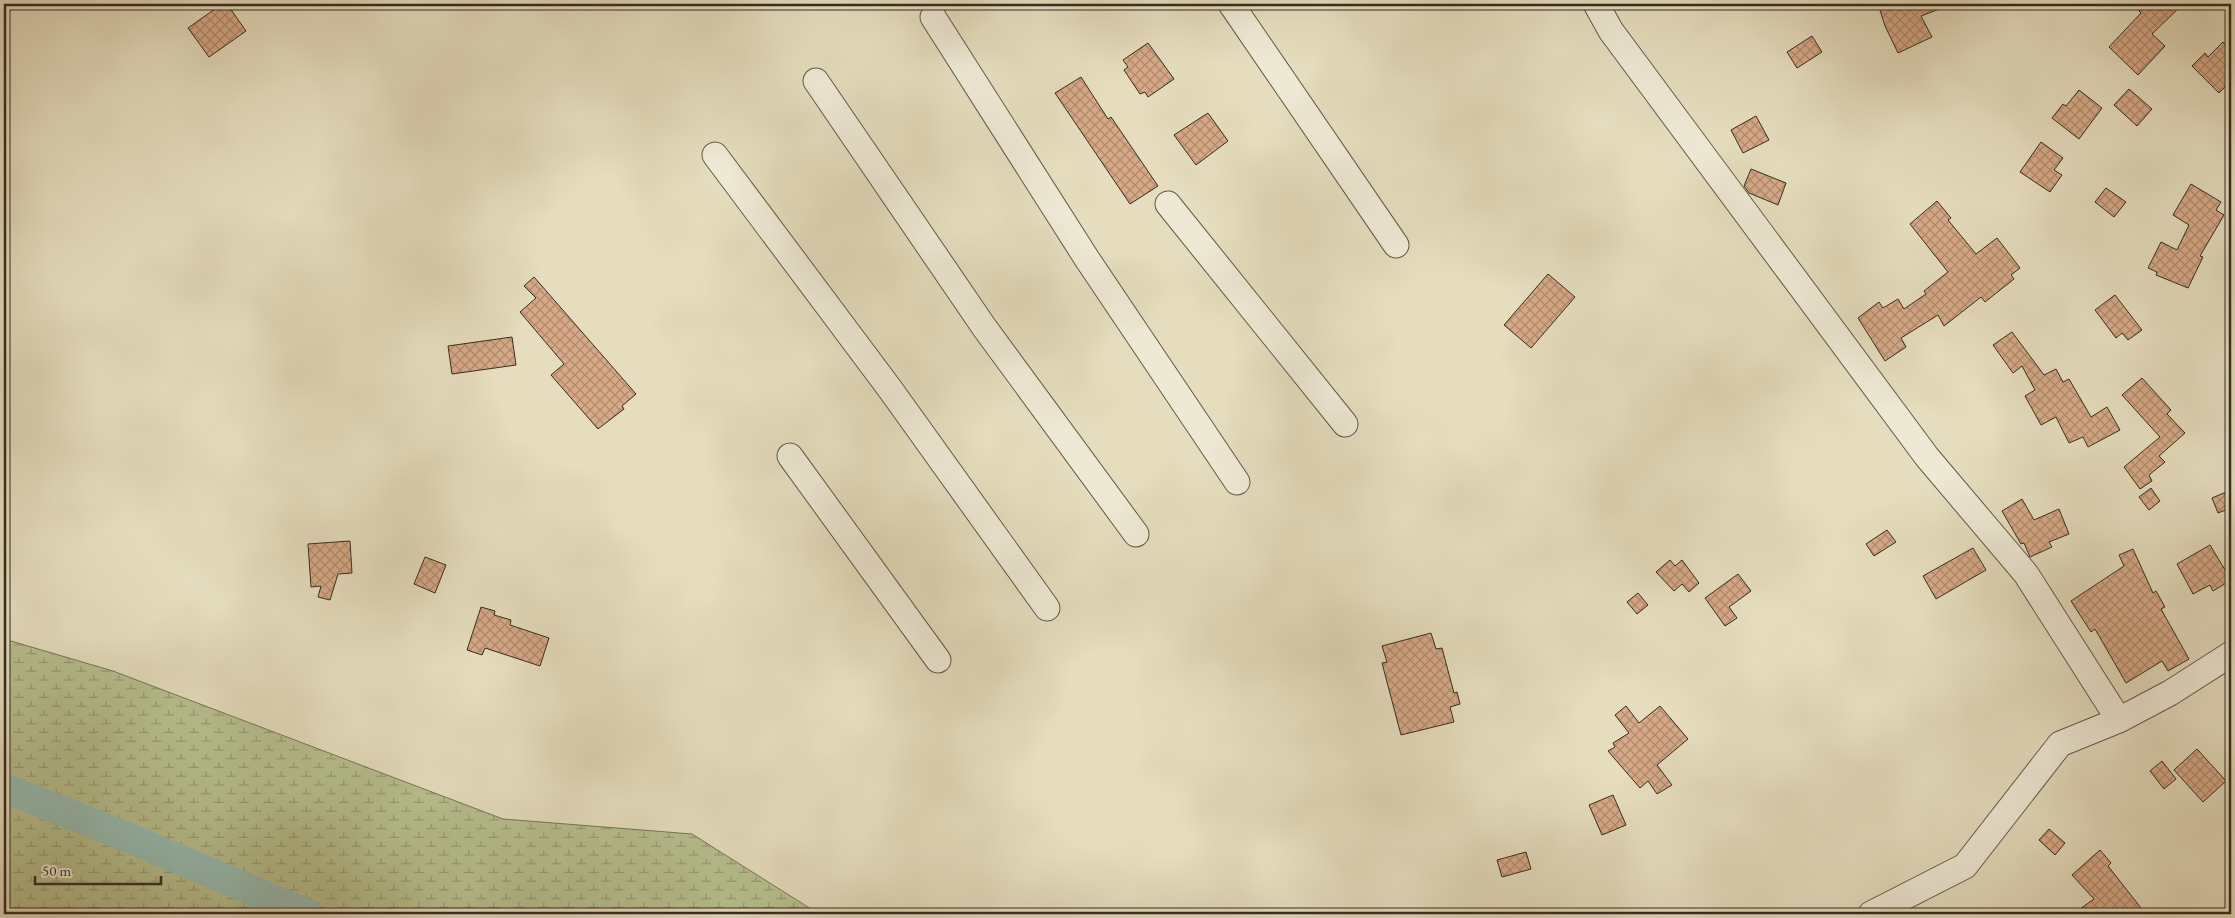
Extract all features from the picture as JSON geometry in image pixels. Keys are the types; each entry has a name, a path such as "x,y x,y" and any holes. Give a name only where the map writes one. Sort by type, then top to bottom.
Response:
{"street":[{"path":"1231,4 1396,245"},
{"path":"1596,4 1617,39 1926,457 2026,574 2119,720"},
{"path":"934,17 1087,259 1237,482"},
{"path":"816,81 984,327 1136,534"},
{"path":"715,155 890,389 1047,608"},
{"path":"1168,204 1345,424"},
{"path":"790,456 938,660"},
{"path":"1871,914 1965,866 2060,744 2119,720 2170,693 2231,654"}],"green space":[{"path":"4,639 113,671 503,819 692,834 819,914 4,914"}],"building":[{"path":"222,4 227,4 246,31 209,57 188,28"},
{"path":"1878,4 1950,5 1921,16 1932,37 1898,53 1885,26"},
{"path":"2146,4 2183,4 2152,34 2165,46 2138,75 2109,47 2141,13 2139,11"},
{"path":"1812,36 1822,52 1797,68 1787,52"},
{"path":"2223,42 2231,50 2231,81 2219,93 2192,66 2205,53 2208,57"},
{"path":"1148,43 1174,79 1148,97 1145,92 1140,94 1124,70 1128,67 1123,60"},
{"path":"1081,77 1108,119 1111,117 1158,186 1130,204 1055,93"},
{"path":"2129,89 2152,109 2137,126 2114,105"},
{"path":"2079,90 2102,108 2079,139 2052,118 2063,104 2066,106"},
{"path":"1208,113 1228,141 1196,165 1174,135"},
{"path":"1756,116 1769,140 1743,153 1731,130"},
{"path":"2041,142 2063,158 2054,170 2062,175 2050,192 2020,172"},
{"path":"1751,169 1786,183 1778,205 1749,193 1744,186"},
{"path":"2191,184 2221,202 2216,210 2224,215 2200,256 2203,257 2188,288 2156,275 2157,272 2148,268 2161,242 2177,250 2189,225 2173,215"},
{"path":"2106,188 2126,202 2114,217 2095,202"},
{"path":"1937,201 1951,218 1948,220 1976,254 1997,238 2020,268 2011,275 2014,279 1985,302 1981,297 1944,326 1938,315 1901,338 1906,347 1885,361 1858,318 1879,302 1883,308 1898,299 1904,309 1926,294 1924,291 1948,272 1910,224"},
{"path":"1548,274 1575,297 1531,348 1504,325"},
{"path":"534,277 636,394 622,406 624,409 598,429 551,375 564,364 520,312 536,298 524,286"},
{"path":"2115,295 2142,330 2128,340 2122,333 2116,338 2095,310"},
{"path":"2012,332 2044,375 2056,369 2063,382 2069,379 2091,417 2107,407 2120,430 2088,447 2083,437 2069,443 2056,417 2041,425 2025,396 2035,390 2022,366 2013,373 1993,345"},
{"path":"512,337 516,365 452,374 448,346"},
{"path":"2142,378 2171,410 2167,414 2185,433 2159,456 2165,462 2149,475 2152,481 2140,489 2124,467 2160,437 2122,395"},
{"path":"2151,488 2160,501 2149,510 2139,497"},
{"path":"2231,490 2231,508 2218,513 2212,498"},
{"path":"2022,499 2034,520 2059,509 2069,534 2049,542 2052,547 2030,557 2024,543 2021,544 2002,511"},
{"path":"1887,530 1896,542 1874,556 1866,544"},
{"path":"350,541 352,573 338,574 330,600 318,597 321,586 311,587 308,544"},
{"path":"2210,545 2231,580 2213,591 2210,585 2193,594 2177,564"},
{"path":"1973,548 1986,570 1936,599 1923,576"},
{"path":"2133,549 2153,593 2156,591 2165,607 2161,609 2189,659 2168,671 2162,661 2126,683 2095,629 2091,632 2071,601 2124,566 2119,555"},
{"path":"425,557 446,565 435,593 414,584"},
{"path":"1670,560 1675,566 1682,560 1699,583 1689,592 1682,584 1674,591 1656,572"},
{"path":"1738,574 1751,591 1729,607 1737,618 1725,626 1705,598"},
{"path":"1638,593 1648,605 1637,614 1627,602"},
{"path":"481,607 495,611 494,615 511,620 510,625 549,638 540,666 485,648 482,655 467,650"},
{"path":"1431,633 1436,649 1442,648 1454,693 1457,692 1460,704 1450,707 1454,722 1401,735 1382,663 1387,662 1382,646"},
{"path":"1626,706 1639,723 1660,706 1688,739 1657,765 1672,785 1657,794 1648,781 1640,788 1608,751 1615,747 1613,743 1629,733 1615,715"},
{"path":"2197,749 2226,781 2203,802 2174,770"},
{"path":"2162,761 2176,779 2164,789 2150,771"},
{"path":"1613,795 1626,825 1602,835 1589,805"},
{"path":"2049,829 2065,843 2055,855 2039,840"},
{"path":"2100,850 2111,863 2108,866 2141,908 2133,914 2073,914 2094,899 2072,875"},
{"path":"1526,852 1531,869 1502,877 1497,860"}],"waterway":[{"path":"4,788 134,840 307,914"}]}
